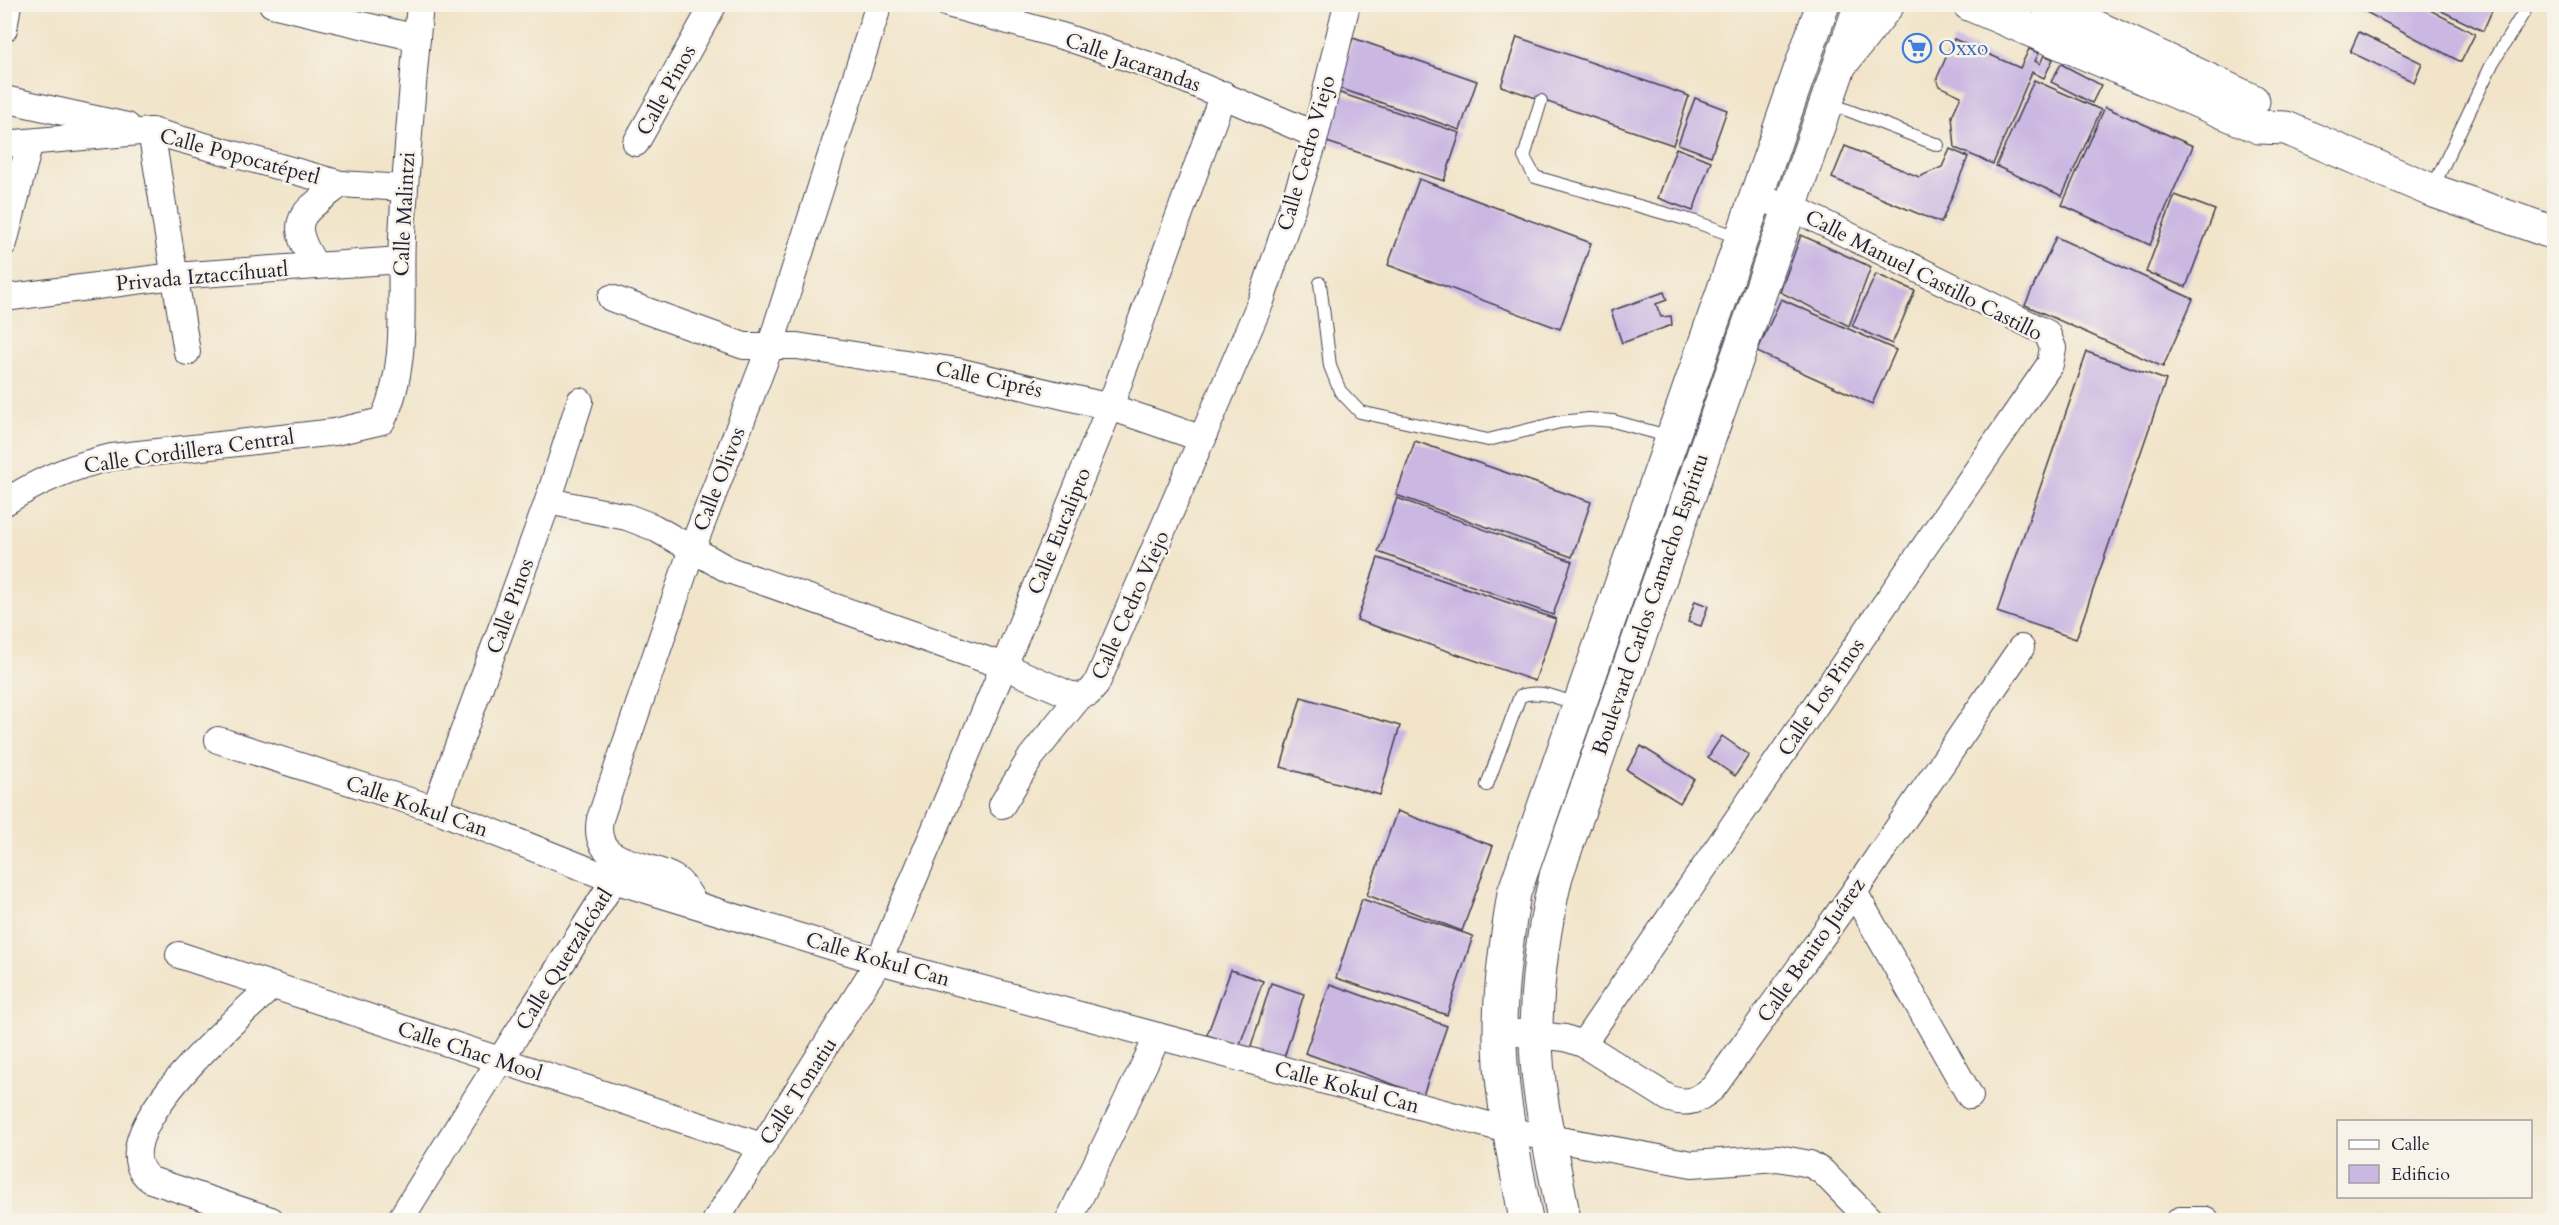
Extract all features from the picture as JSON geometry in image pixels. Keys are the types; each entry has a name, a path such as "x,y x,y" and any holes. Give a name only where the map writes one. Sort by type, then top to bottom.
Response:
{"main road":[{"name":"Boulevard Carlos Camacho Espíritu","path":"1526,1221 1503,1082 1500,1031 1504,962 1514,893 1823,4"},
{"name":"Boulevard Carlos Camacho Espíritu","path":"1564,1221 1541,1088 1536,1035 1547,914 1569,833 1843,61 1861,4"},
{"path":"1843,61 1887,4"},
{"path":"1969,4 2259,127 2286,128 2431,190 2554,233"},
{"path":"2047,4 2268,108 2286,128"}],"street":[{"path":"4,29 8,4"},
{"path":"272,4 417,38"},
{"name":"Calle Malintzi","path":"382,421 393,399 399,362 404,188 420,4"},
{"name":"Calle Pinos","path":"636,143 714,4"},
{"name":"Calle Olivos","path":"694,903 683,884 673,877 609,852 602,846 598,829 692,549 770,347 879,4"},
{"name":"Calle Jacarandas","path":"948,4 1065,37 1155,67 1314,134"},
{"name":"Calle Cedro Viejo","path":"548,501 627,517 653,527 729,570 1004,666 1080,696 1089,693 1096,685 1261,301 1302,181 1347,4"},
{"name":"Calle Eucalipto","path":"879,961 1004,666 1110,406 1223,94"},
{"path":"7,96 151,131 187,351"},
{"name":"Calle Popocatépetl","path":"4,144 151,131 341,184 404,188"},
{"path":"4,243 30,142"},
{"path":"316,266 303,246 299,228 303,213 341,184"},
{"name":"Calle Manuel Castillo Castillo","path":"1755,198 1791,207 2046,333 2053,348"},
{"name":"Privada Iztaccíhuatl","path":"4,298 174,276 401,260"},
{"name":"Calle Ciprés","path":"611,298 744,346 796,346 872,356 1009,382 1110,406 1203,439"},
{"name":"Calle Los Pinos","path":"1584,1044 2050,364 2053,348"},
{"name":"Calle Pinos","path":"435,809 548,501 580,401"},
{"name":"Calle Cordillera Central","path":"4,503 36,482 79,465 112,457 334,432 382,421"},
{"name":"Calle Benito Juárez","path":"1500,1031 1564,1038 1584,1044 1670,1099 1685,1103 1694,1101 1713,1088 1854,892 2021,648"},
{"path":"1002,805 1031,757 1080,696"},
{"name":"Calle Kokul Can","path":"218,740 435,809 614,880 879,961 1511,1131 1692,1164 1778,1158 1810,1164 1823,1172 1870,1221"},
{"name":"Calle Quetzalcóatl","path":"400,1221 499,1060 562,968 614,880"},
{"path":"1854,892 1970,1096"},
{"name":"Calle Chac Mool","path":"179,955 762,1146"},
{"name":"Calle Tonatiu","path":"716,1221 879,961"},
{"path":"271,987 175,1082 142,1131 136,1160 139,1170 151,1180 271,1221"},
{"path":"1069,1221 1158,1036"},
{"path":"2180,1221 2206,1220"}],"lane":[{"path":"2431,190 2493,62 2529,4"},
{"path":"1541,101 1524,157 1535,177 1696,222 1741,238"},
{"path":"1828,102 1938,145"},
{"path":"1320,283 1330,366 1340,392 1360,412 1488,440 1560,422 1589,419 1613,421 1671,437"},
{"path":"1487,784 1521,696 1530,693 1553,695 1578,705"}],"building":[{"path":"2365,4 2419,4 2475,34 2461,62 2362,10"},
{"path":"2427,4 2495,4 2483,31"},
{"path":"2359,32 2422,63 2414,82 2350,52"},
{"path":"1517,37 1689,96 1673,145 1501,86"},
{"path":"1353,38 1477,81 1460,130 1336,87"},
{"path":"1954,39 2020,68 2029,49 2039,53 2035,61 2040,64 2044,55 2053,59 2044,78 2032,72 1993,164 1955,148 1952,116 1961,96 1939,86 1937,78"},
{"path":"2061,64 2101,85 2092,103 2051,82"},
{"path":"2034,80 2101,110 2062,196 1996,166"},
{"path":"1337,92 1460,133 1444,181 1321,140"},
{"path":"1695,98 1727,110 1711,156 1678,144"},
{"path":"2105,107 2193,146 2150,245 2062,205"},
{"path":"1845,146 1919,177 1942,167 1950,149 1968,157 1941,223 1832,178"},
{"path":"1676,148 1711,161 1693,211 1658,198"},
{"path":"1419,179 1591,243 1560,329 1388,265"},
{"path":"2175,195 2215,210 2186,287 2146,272"},
{"path":"1801,235 1871,267 1849,326 1780,292"},
{"path":"2056,237 2193,299 2163,367 2025,305"},
{"path":"1876,274 1915,291 1892,344 1852,326"},
{"path":"1664,292 1667,300 1656,304 1661,317 1671,316 1672,325 1622,343 1611,311"},
{"path":"1781,299 1896,350 1872,404 1757,352"},
{"path":"2087,352 2166,380 2076,639 1997,612"},
{"path":"1415,441 1591,502 1572,557 1396,495"},
{"path":"1397,498 1572,561 1553,615 1378,552"},
{"path":"1378,558 1556,619 1535,681 1357,620"},
{"path":"1695,601 1708,606 1701,626 1688,622"},
{"path":"1301,697 1400,726 1380,795 1281,767"},
{"path":"1722,736 1749,755 1735,776 1708,757"},
{"path":"1641,746 1694,779 1680,803 1627,770"},
{"path":"1397,811 1493,846 1462,931 1367,895"},
{"path":"1362,899 1473,936 1447,1015 1336,978"},
{"path":"1231,970 1263,981 1239,1047 1207,1035"},
{"path":"1271,983 1304,994 1283,1061 1250,1050"},
{"path":"1330,984 1447,1026 1423,1095 1305,1053"}],"place":[{"name":"Oxxo","path":"1917,48"}]}
